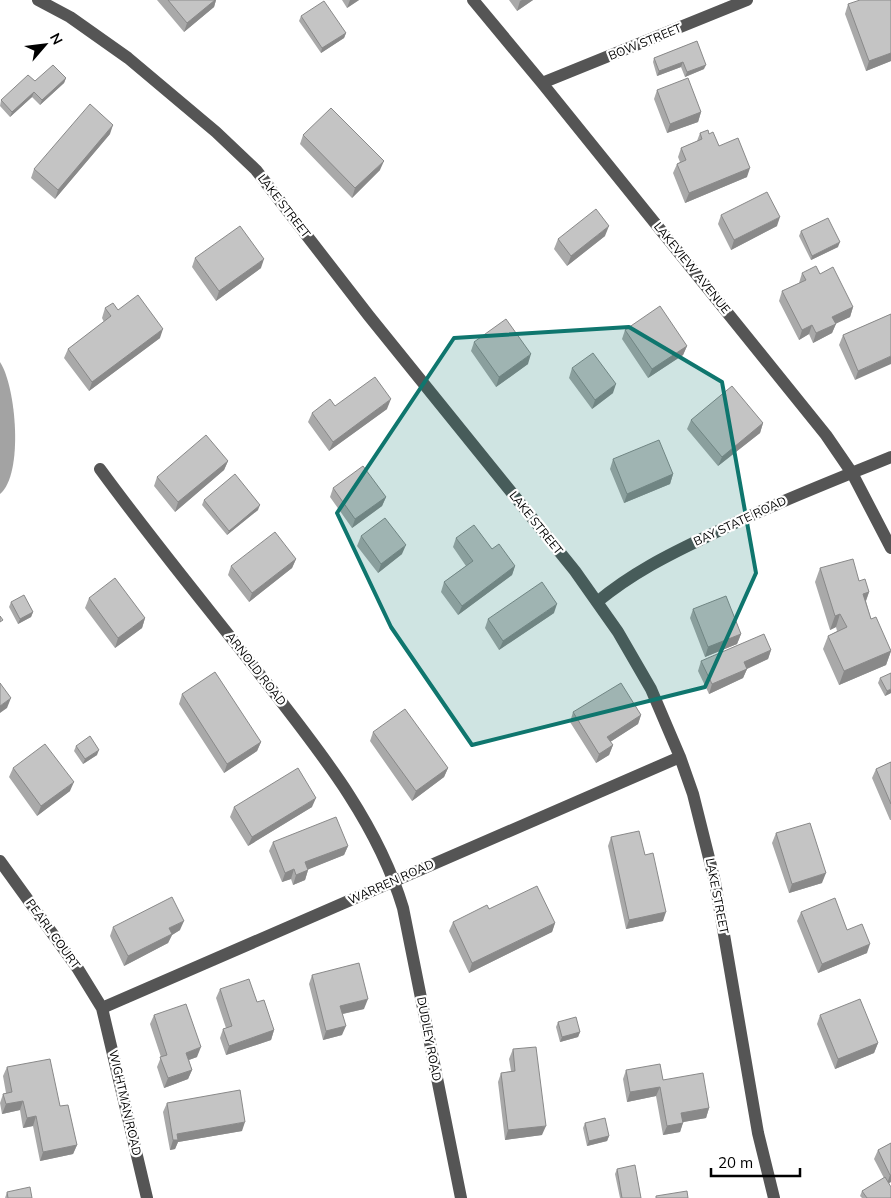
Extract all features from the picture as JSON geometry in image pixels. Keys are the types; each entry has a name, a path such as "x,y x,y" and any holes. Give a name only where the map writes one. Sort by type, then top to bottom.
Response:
{"street":[{"name":"LAKE STREET","path":"38,0 70,17 128,58 216,132 256,170 368,316 574,571 618,632 644,675 666,721 693,794 715,882 758,1133 774,1198"},
{"name":"LAKEVIEW AVENUE","path":"473,0 826,435 852,473 891,548"},
{"name":"BOW STREET","path":"542,84 747,0"},
{"name":"BAY STATE ROAD","path":"597,602 634,574 658,560 741,520 891,457"},
{"name":"ARNOLD ROAD","path":"100,469 140,523 311,740 376,838 395,880"},
{"name":"WARREN ROAD","path":"102,1008 680,757"},
{"name":"PEARL COURT","path":"0,861 78,968 102,1008"},
{"name":"DUDLEY ROAD","path":"395,880 403,908 460,1198"},
{"name":"WIGHTMAN ROAD","path":"102,1008 147,1198"}],"highlighted area":[{"path":"629,327 722,382 756,573 705,687 472,745 391,627 337,513 454,338"}],"shaded area":[{"path":"0,362 6,374 10,390 15,429 15,450 8,484 0,494"}],"building":[{"path":"168,0 215,0 187,23"},
{"path":"860,0 891,0 891,53 869,61 848,4"},
{"path":"324,1 346,33 322,48 301,16"},
{"path":"697,41 706,65 687,72 683,62 659,71 654,58"},
{"path":"53,65 66,78 42,100 34,92 12,112 1,100 28,75 35,81"},
{"path":"688,78 701,112 670,124 657,90"},
{"path":"90,104 113,125 58,190 34,169"},
{"path":"331,108 384,161 355,188 303,135"},
{"path":"708,130 709,134 713,132 719,146 738,138 750,168 689,193 677,164 686,160 681,148 702,139 700,133"},
{"path":"767,192 780,217 734,240 721,215"},
{"path":"596,209 609,226 571,256 558,239"},
{"path":"828,218 840,242 812,256 801,231"},
{"path":"240,226 264,259 219,291 195,258"},
{"path":"816,266 820,274 833,267 853,307 832,317 836,324 816,333 812,325 802,330 782,291 806,280 802,273"},
{"path":"138,295 163,329 92,382 68,349 111,316 105,308 113,303 118,310"},
{"path":"660,306 687,346 652,369 625,330"},
{"path":"891,314 891,356 858,371 843,335"},
{"path":"506,319 531,354 499,377 474,342"},
{"path":"593,353 616,384 595,400 572,368"},
{"path":"375,377 391,399 333,442 312,413 330,399 335,406"},
{"path":"732,386 763,423 722,457 691,420"},
{"path":"206,435 228,461 178,502 157,477"},
{"path":"659,440 673,474 627,494 613,459"},
{"path":"363,466 386,497 355,519 333,488"},
{"path":"235,474 260,505 229,531 204,500"},
{"path":"385,518 406,545 381,564 361,536"},
{"path":"474,525 492,549 499,544 515,566 462,606 444,582 473,561 456,538"},
{"path":"275,532 296,559 252,593 231,566"},
{"path":"853,559 859,581 865,579 869,592 863,594 871,619 876,617 891,651 844,671 828,636 847,627 840,614 835,616 820,568"},
{"path":"115,578 145,618 118,638 89,598"},
{"path":"542,582 557,604 503,641 488,619"},
{"path":"24,595 33,612 20,619 11,602"},
{"path":"726,596 741,634 708,647 693,609"},
{"path":"764,634 771,650 744,662 747,669 712,684 701,661"},
{"path":"215,672 261,742 227,764 182,694"},
{"path":"891,673 891,689 887,691 880,678"},
{"path":"0,683 11,698 0,706"},
{"path":"621,683 641,715 607,737 613,745 599,754 573,712"},
{"path":"405,709 448,768 416,791 373,732"},
{"path":"90,736 99,750 85,759 76,746"},
{"path":"45,744 74,782 41,806 13,768"},
{"path":"891,762 891,804 876,769"},
{"path":"298,768 316,798 252,837 234,807"},
{"path":"336,817 348,846 305,862 308,870 296,875 294,869 285,873 273,842"},
{"path":"810,823 826,873 792,884 776,833"},
{"path":"639,831 645,855 653,853 666,912 629,920 611,837"},
{"path":"537,886 555,923 472,963 453,922 487,905 489,909"},
{"path":"172,897 184,921 169,928 172,934 128,956 113,927"},
{"path":"835,898 847,930 862,924 870,944 822,964 801,912"},
{"path":"359,963 368,999 340,1006 346,1026 326,1031 312,975"},
{"path":"249,979 257,1002 264,1000 274,1030 229,1046 223,1029 232,1026 220,989"},
{"path":"860,999 878,1043 838,1059 820,1015"},
{"path":"186,1004 201,1047 186,1053 192,1070 168,1078 160,1057 167,1055 154,1015"},
{"path":"576,1017 580,1032 562,1037 558,1022"},
{"path":"536,1047 546,1126 508,1130 501,1073 515,1071 513,1049"},
{"path":"50,1059 60,1106 68,1105 77,1145 43,1152 36,1116 27,1118 23,1101 6,1104 3,1094 12,1092 7,1067"},
{"path":"660,1064 663,1080 703,1073 709,1108 681,1113 683,1123 667,1126 660,1087 630,1092 626,1070"},
{"path":"240,1090 245,1122 177,1134 178,1140 173,1140 167,1103"},
{"path":"605,1118 609,1136 589,1141 585,1123"},
{"path":"891,1143 891,1175 890,1175 878,1150"},
{"path":"635,1165 641,1198 622,1198 617,1169"},
{"path":"885,1177 891,1187 891,1198 867,1198 862,1191"},
{"path":"30,1187 32,1198 8,1198 7,1192"},
{"path":"687,1191 688,1198 656,1198 656,1196"}]}
